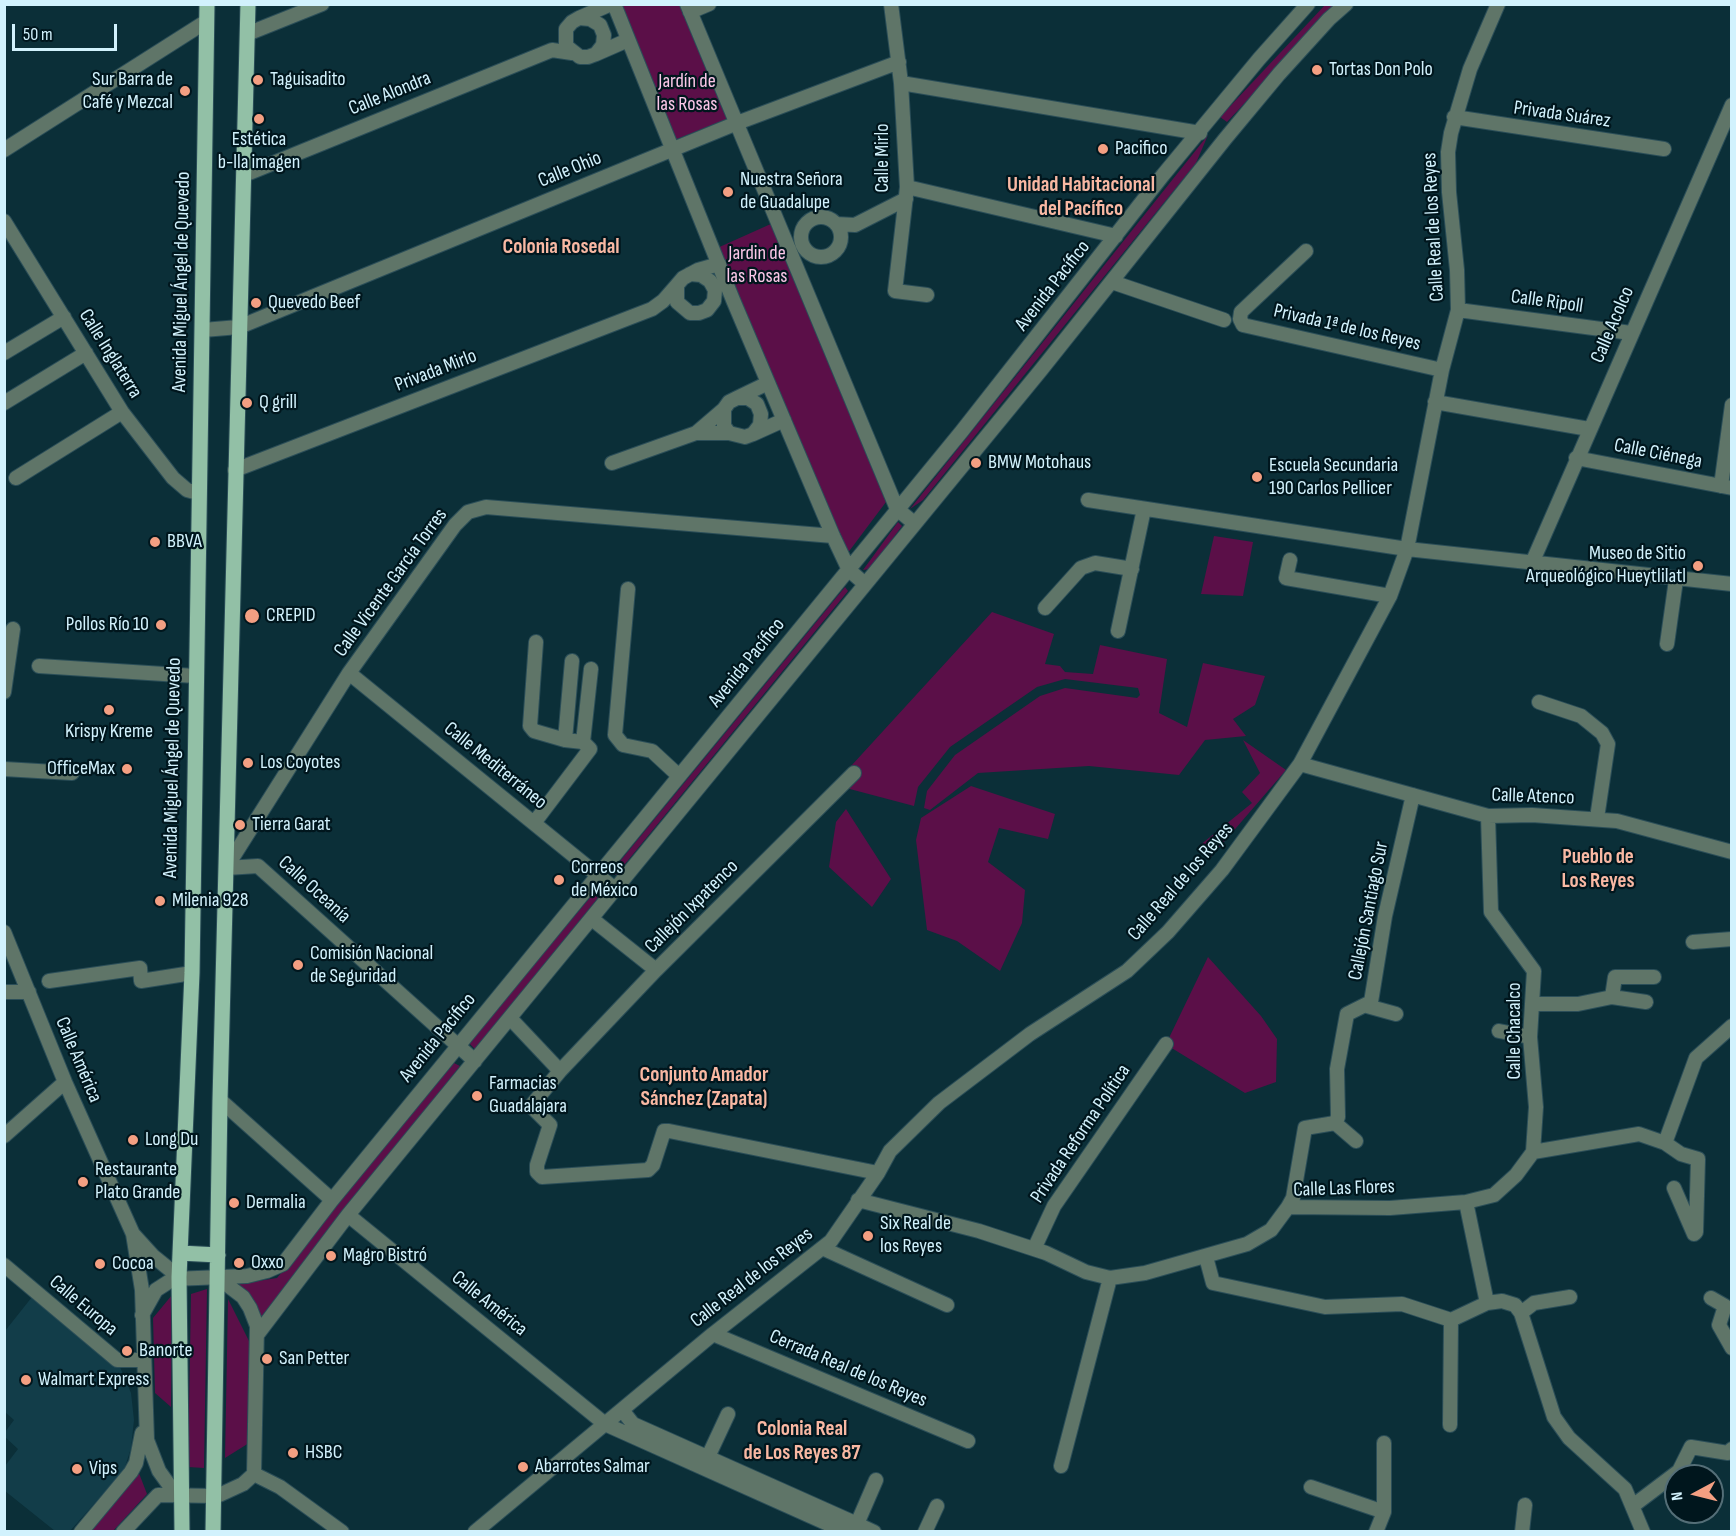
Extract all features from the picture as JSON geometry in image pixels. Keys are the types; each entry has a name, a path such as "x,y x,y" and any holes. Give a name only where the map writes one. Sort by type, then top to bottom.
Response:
{"main road":[{"name":"Avenida Miguel Ángel de Quevedo","path":"182,1532 179,1277 192,973 207,4"},
{"path":"239,4 247,34"},
{"path":"213,1532 220,1100 248,4"},
{"path":"180,1253 218,1255"}],"street":[{"path":"247,34 322,4"},
{"path":"552,51 566,29 579,18 613,4 833,537 849,570 865,584"},
{"path":"709,4 689,8 897,509 914,523"},
{"path":"891,4 899,62"},
{"name":"Avenida Pacífico","path":"179,1277 247,1276 283,1264 458,1045 849,570 1163,175 1204,128 1258,59 1308,4"},
{"path":"257,1335 348,1215 1112,282 1225,139 1279,74 1329,19 1346,4"},
{"name":"Calle Real de los Reyes","path":"475,1532 713,1334 831,1241 878,1173 890,1151 939,1103 1030,1034 1127,971 1168,932 1222,870 1300,764 1390,596 1407,549 1442,370 1458,310 1448,162 1454,117 1470,69 1498,4"},
{"path":"579,18 590,19 600,25 604,35 603,45 596,54"},
{"path":"4,150 207,21"},
{"path":"566,29 566,46 580,57 596,54 628,40"},
{"name":"Calle Alondra","path":"244,175 552,51 572,53"},
{"name":"Calle Mirlo","path":"840,244 855,225 906,193 899,62"},
{"name":"Calle Ohio","path":"203,330 239,327 736,123 899,62"},
{"path":"901,83 1204,128 1225,139"},
{"name":"Calle Acolco","path":"1532,563 1631,333 1727,126 1731,105"},
{"name":"Privada Suárez","path":"1454,117 1664,149"},
{"path":"927,295 895,291 906,193 1116,236"},
{"path":"783,237 803,228 809,221 819,217 828,218 836,224 841,234 840,244 834,252 826,256 816,256 796,265"},
{"name":"Calle Inglaterra","path":"4,220 122,412 173,478 187,490 198,493"},
{"name":"Calle Mirlo","path":"836,224 855,225"},
{"path":"803,228 803,245 816,256"},
{"name":"Privada 1ª de los Reyes","path":"1306,251 1241,312 1240,319 1243,325 1442,370"},
{"path":"719,264 690,274 677,285 677,302 690,313 707,310 734,300"},
{"path":"690,274 701,275 710,280 715,290 714,301 707,310"},
{"path":"1112,282 1224,320"},
{"name":"Privada Mirlo","path":"652,309 663,301 677,285"},
{"name":"Privada Mirlo","path":"235,470 652,309 665,307 683,309"},
{"name":"Calle Ripoll","path":"1458,310 1631,333"},
{"path":"4,353 64,317"},
{"path":"4,403 86,352"},
{"path":"696,433 737,398 768,383"},
{"path":"737,398 748,398 757,404 761,414 760,425 753,434"},
{"path":"1436,402 1589,429"},
{"path":"1726,487 1731,405"},
{"path":"723,409 723,426 729,433"},
{"path":"16,478 122,412"},
{"path":"612,463 696,433 729,433 745,437 784,420"},
{"name":"Calle Ciénega","path":"1576,458 1726,487"},
{"path":"1088,500 1407,549 1676,580 1731,584"},
{"name":"Calle Vicente García Torres","path":"226,868 349,673 455,525 468,512 486,507 833,537"},
{"path":"1118,631 1144,509"},
{"path":"1290,560 1286,578 1390,596"},
{"path":"1045,608 1081,568 1095,563 1132,569"},
{"path":"1667,644 1676,580"},
{"path":"628,589 615,735 623,745 652,751 679,776"},
{"path":"4,692 13,629"},
{"path":"534,823 589,753 589,746 583,742 565,740 534,731 530,726 536,642"},
{"path":"565,740 572,661"},
{"path":"39,666 195,676"},
{"path":"583,742 591,669"},
{"name":"Calle Mediterráneo","path":"349,673 616,890"},
{"path":"1539,702 1581,716 1602,733 1608,744 1597,818"},
{"name":"Calle Atenco","path":"1300,764 1488,816 1597,818 1617,821 1731,852"},
{"path":"4,769 72,773"},
{"name":"Callejón Ixpatenco","path":"854,772 656,970 560,1071 531,1106 550,1125 537,1165 537,1172 542,1177 648,1170 653,1165 664,1131 878,1173"},
{"name":"Callejón Santiago Sur","path":"1335,1123 1338,1117 1337,1069 1347,1014 1371,1002 1385,916 1413,795"},
{"name":"Calle Chacalco","path":"1488,816 1491,912 1534,971 1534,1004 1530,1037 1536,1107 1533,1152"},
{"name":"Calle Oceanía","path":"226,868 258,866 475,1061"},
{"path":"592,919 656,970"},
{"name":"Calle América","path":"4,932 65,1082 133,1234 142,1314 145,1422 148,1445 155,1463 172,1489 182,1496"},
{"path":"1693,942 1731,939"},
{"path":"49,981 140,968 141,981 192,973"},
{"path":"1612,996 1615,976 1654,977"},
{"path":"4,992 29,993"},
{"path":"1534,1004 1578,1004 1612,996 1646,1002"},
{"path":"1367,1006 1396,1014"},
{"path":"510,1018 560,1071"},
{"path":"1665,1143 1696,1058 1731,1026"},
{"path":"1498,1031 1530,1037"},
{"name":"Privada Reforma Política","path":"1034,1249 1054,1206 1166,1044"},
{"path":"4,1136 65,1082"},
{"path":"220,1100 332,1200"},
{"path":"1288,1207 1293,1198 1305,1128 1335,1123 1356,1141"},
{"path":"1533,1152 1639,1134 1665,1143 1681,1154 1698,1159 1694,1234 1674,1188"},
{"name":"Calle Las Flores","path":"858,1200 979,1231 1034,1249 1067,1265 1110,1278 1145,1273 1248,1244 1271,1230 1288,1207 1390,1208 1466,1202 1494,1195 1516,1175 1533,1152"},
{"path":"1466,1202 1487,1303"},
{"name":"Calle América","path":"348,1215 605,1424 829,1528 851,1528"},
{"name":"Calle América","path":"133,1234 153,1256 179,1277"},
{"path":"822,1248 947,1305"},
{"path":"1206,1257 1213,1284 1335,1308 1402,1304 1451,1320 1487,1303 1502,1301 1515,1305 1521,1313 1554,1417 1569,1438 1625,1489 1634,1505 1643,1532"},
{"name":"Calle Europa","path":"4,1265 117,1360 143,1360"},
{"path":"142,1314 156,1290 179,1277"},
{"path":"218,1278 233,1288 247,1302 255,1319 257,1335 254,1474"},
{"path":"1061,1466 1110,1278"},
{"path":"1521,1313 1534,1303 1570,1297"},
{"path":"1711,1298 1725,1306 1719,1325 1731,1348"},
{"path":"1450,1425 1451,1320"},
{"name":"Cerrada Real de los Reyes","path":"713,1334 968,1441"},
{"path":"622,1410 633,1424 851,1528 874,1532"},
{"path":"707,1459 728,1414"},
{"path":"81,1532 136,1463 145,1422"},
{"path":"1376,1532 1384,1512 1384,1443"},
{"path":"1634,1505 1679,1471 1691,1447 1730,1454"},
{"path":"123,1532 153,1497 163,1494 213,1497 233,1490 254,1474"},
{"path":"254,1474 280,1487 342,1532"},
{"path":"851,1528 876,1480"},
{"path":"1311,1487 1384,1512"},
{"path":"1522,1532 1525,1505"},
{"path":"925,1532 936,1506"}],"shaded area":[{"path":"32,1297 120,1367 131,1393 134,1420 131,1448 124,1470 70,1531 55,1531 5,1491 5,1466 18,1449 5,1437 5,1432 14,1420 5,1412 5,1331"}],"green space":[{"name":"Jardín de las Rosas","path":"619,5 684,5 732,117 672,141"},
{"path":"1325,5 1336,5 1227,122 1220,117"},
{"path":"1208,135 1196,163 923,500 910,509"},
{"name":"Jardin de las Rosas","path":"773,223 889,498 847,554 715,249"},
{"path":"898,522 902,526 870,569 863,570"},
{"path":"1214,536 1253,542 1243,596 1201,594"},
{"path":"845,587 848,591 616,875 612,871"},
{"path":"992,612 1054,634 1045,664 1060,666 1065,672 1093,674 1100,645 1167,659 1159,713 1187,727 1203,663 1265,676 1255,705 1233,719 1246,736 1205,740 1179,775 1089,766 978,773 930,810 924,808 927,791 955,755 1040,696 1065,688 1137,698 1140,695 1138,688 1065,679 1037,687 950,747 918,787 914,806 846,788 830,789"},
{"path":"1243,740 1286,770 1211,857 1199,846 1252,803 1242,792 1260,773"},
{"path":"971,786 1055,814 1048,839 999,828 988,862 1025,890 1022,923 1000,971 957,941 927,930 916,840 921,818"},
{"path":"846,809 891,879 872,907 829,867 836,822"},
{"path":"593,894 598,898 475,1049 469,1043"},
{"path":"1208,957 1261,1016 1277,1039 1276,1082 1245,1093 1170,1047 1168,1040"},
{"path":"454,1063 460,1066 261,1317 239,1284 277,1278"},
{"path":"207,1289 204,1468 188,1467 191,1294"},
{"path":"172,1295 171,1407 155,1393 153,1318"},
{"path":"228,1299 250,1343 249,1443 225,1458"},
{"path":"137,1468 147,1494 113,1531 90,1532 135,1478"}],"place":[{"name":"Tortas Don Polo","path":"1317,70"},
{"name":"Taguisadito","path":"258,80"},
{"name":"Sur Barra de Café y Mezcal","path":"185,91"},
{"name":"Estética b-lla imagen","path":"259,119"},
{"name":"Pacifico","path":"1103,149"},
{"name":"Nuestra Señora de Guadalupe","path":"728,192"},
{"name":"Quevedo Beef","path":"256,303"},
{"name":"Q grill","path":"247,403"},
{"name":"BMW Motohaus","path":"976,463"},
{"name":"Escuela Secundaria 190 Carlos Pellicer","path":"1257,477"},
{"name":"BBVA","path":"155,542"},
{"name":"Museo de Sitio Arqueológico Hueytlilatl","path":"1698,566"},
{"name":"CREPID","path":"252,616"},
{"name":"Pollos Río 10","path":"161,625"},
{"name":"Krispy Kreme","path":"109,710"},
{"name":"Los Coyotes","path":"248,763"},
{"name":"OfficeMax","path":"127,769"},
{"name":"Tierra Garat","path":"240,825"},
{"name":"Correos de México","path":"559,880"},
{"name":"Milenia 928","path":"160,901"},
{"name":"Comisión Nacional de Seguridad","path":"298,965"},
{"name":"Farmacias Guadalajara","path":"477,1096"},
{"name":"Long Du","path":"133,1140"},
{"name":"Restaurante Plato Grande","path":"83,1182"},
{"name":"Dermalia","path":"234,1203"},
{"name":"Six Real de los Reyes","path":"868,1236"},
{"name":"Magro Bistró","path":"331,1256"},
{"name":"Oxxo","path":"239,1263"},
{"name":"Cocoa","path":"100,1264"},
{"name":"Banorte","path":"127,1351"},
{"name":"San Petter","path":"267,1359"},
{"name":"Walmart Express","path":"26,1380"},
{"name":"HSBC","path":"293,1453"},
{"name":"Abarrotes Salmar","path":"523,1467"},
{"name":"Vips","path":"77,1469"}],"district":[{"name":"Unidad Habitacional del Pacífico","path":"1081,198"},
{"name":"Colonia Rosedal","path":"561,248"},
{"name":"Pueblo de Los Reyes","path":"1598,870"},
{"name":"Conjunto Amador Sánchez (Zapata)","path":"704,1088"},
{"name":"Colonia Real de Los Reyes 87","path":"802,1442"}]}
